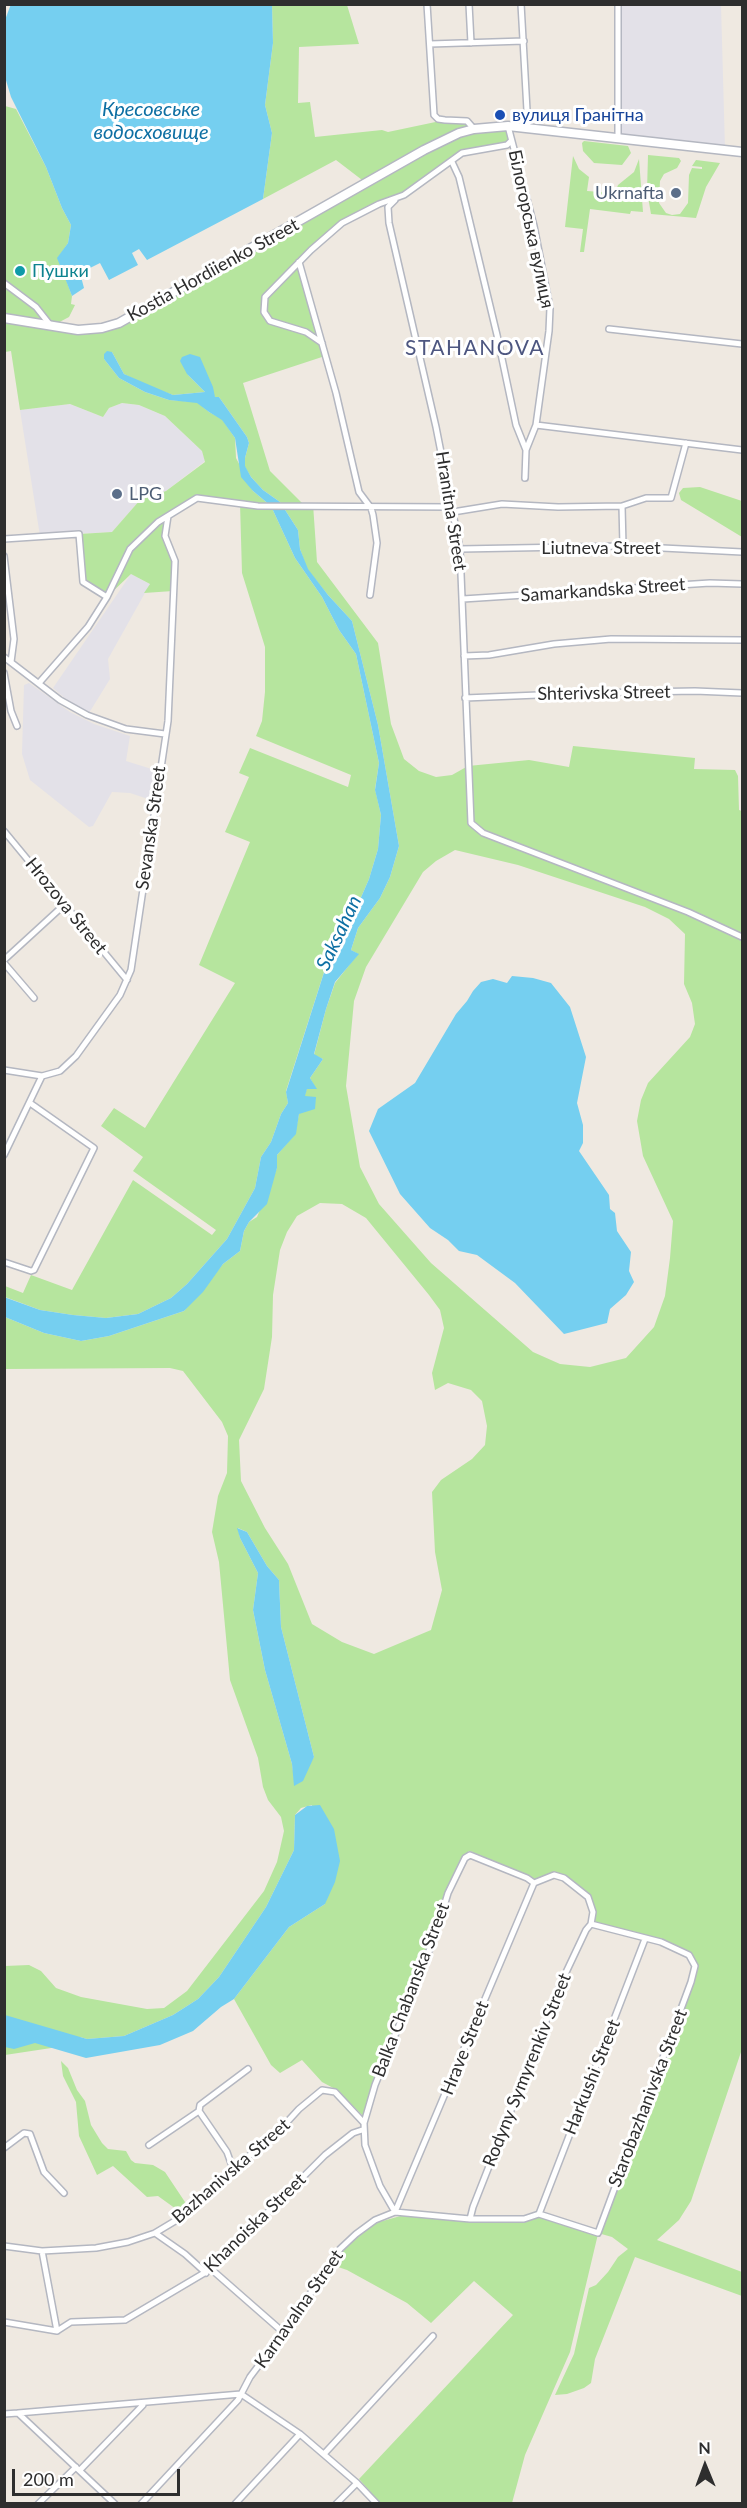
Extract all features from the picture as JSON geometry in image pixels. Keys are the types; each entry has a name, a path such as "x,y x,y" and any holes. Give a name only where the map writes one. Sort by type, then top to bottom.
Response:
{"main road":[{"name":"Kostia Hordiienko Street","path":"4,318 51,327 91,330 119,323 424,150 459,133 474,129 508,126 742,152"}],"street":[{"path":"427,4 434,115 438,119 466,121 474,129"},
{"path":"469,4 471,43"},
{"name":"Білогорська вулиця","path":"521,4 528,128"},
{"path":"618,4 618,138"},
{"path":"430,44 524,41"},
{"name":"Білогорська вулиця","path":"508,126 534,226 550,308 536,425 526,450"},
{"path":"322,343 306,332 270,321 264,312 265,297 326,235 342,223 379,204 394,200 462,153 507,145 511,141"},
{"path":"452,162 459,177 516,425 526,450 525,478"},
{"name":"Hranitna Street","path":"394,200 388,207 388,223 436,427 460,549 470,819 483,833 688,912 742,937"},
{"path":"299,262 322,343 359,492 371,508 377,543 370,595"},
{"path":"4,283 36,307 51,327"},
{"path":"609,329 742,344"},
{"path":"536,425 742,450"},
{"path":"39,683 79,638 107,597 122,561 130,549 158,522 198,498 258,506 453,509 502,504 558,507 622,506 646,498 671,498 686,443"},
{"path":"622,506 623,546"},
{"name":"Sevanska Street","path":"42,1076 60,1071 76,1056 110,1011 127,980 168,714 172,584 175,566 174,556 165,536 168,516"},
{"path":"4,539 79,534 83,582 107,597"},
{"name":"Liutneva Street","path":"460,549 623,546 742,552"},
{"path":"4,556 14,639 11,662"},
{"name":"Samarkandska Street","path":"463,599 710,583 742,584"},
{"path":"464,656 489,655 554,644 638,638 742,640"},
{"path":"4,657 60,700 99,721 126,729 165,734"},
{"path":"4,673 11,711 17,726"},
{"name":"Shterivska Street","path":"465,698 695,691 742,693"},
{"name":"Hrozova Street","path":"4,831 127,980"},
{"path":"34,998 4,961 64,905"},
{"path":"4,1070 42,1076 4,1155"},
{"path":"4,1262 34,1270 94,1148 30,1103"},
{"name":"Balka Chabanska Street","path":"363,2127 375,2085 431,1946 448,1893 465,1858 470,1855 521,1875 534,1883"},
{"path":"534,1883 554,1875 574,1884 588,1897 591,1904 593,1912 591,1924 645,1939"},
{"name":"Hrave Street","path":"395,2212 534,1883"},
{"name":"Rodyny Symyrenkiv Street","path":"470,2220 473,2207 561,1983 591,1924"},
{"name":"Starobazhanivska Street","path":"539,2214 598,2233 682,2009 694,1970 694,1962 689,1956 675,1948 645,1939"},
{"name":"Harkushi Street","path":"539,2214 645,1939"},
{"path":"233,2169 227,2152 199,2111 200,2105 248,2069"},
{"name":"Bazhanivska Street","path":"4,2247 42,2251 112,2246 155,2233 180,2218 233,2169 277,2133 299,2109 322,2090 335,2092 363,2127"},
{"path":"149,2145 199,2111"},
{"path":"363,2127 365,2145 380,2186 395,2212 470,2220 524,2219 539,2214"},
{"name":"Khanoiska Street","path":"4,2322 57,2331 71,2322 125,2320 212,2269 325,2155 363,2127"},
{"path":"4,2148 24,2133 30,2134 44,2172 64,2193"},
{"name":"Karnavalna Street","path":"141,2504 241,2394 250,2377 284,2333 340,2249 375,2220 395,2212"},
{"path":"155,2233 185,2254 206,2273"},
{"path":"42,2251 57,2331"},
{"path":"212,2269 284,2333"},
{"path":"324,2454 433,2336"},
{"path":"4,2414 144,2404 241,2394 300,2434 357,2483 377,2504"},
{"path":"38,2504 78,2469 144,2404"},
{"path":"18,2413 115,2504"},
{"path":"235,2504 300,2434"},
{"path":"336,2504 357,2483"}],"shaded area":[{"path":"618,5 721,5 725,149 618,138"},
{"path":"122,403 139,405 165,416 202,451 205,461 166,491 140,500 112,532 40,536 20,410 70,404 103,417 109,408"},
{"path":"131,574 150,584 108,659 110,679 89,713 74,706 53,688"},
{"path":"29,683 70,712 94,724 130,736 126,761 158,771 155,797 148,799 130,793 112,792 93,826 89,827 30,780 22,754 24,685"}],"green space":[{"path":"272,5 347,5 359,44 299,47 298,103 310,102 315,137 382,130 388,132 445,120 467,121 474,129 508,126 509,144 467,152 404,195 383,202 342,223 299,262 325,356 243,383 270,471 303,504 313,504 317,562 378,643 391,724 404,759 419,771 436,777 452,775 468,766 529,760 569,767 573,746 695,758 694,769 735,770 738,776 739,810 742,811 742,2049 691,2201 679,2220 657,2240 742,2272 742,2296 635,2257 595,2359 591,2383 567,2394 555,2395 574,2354 589,2288 596,2285 618,2257 628,2249 612,2237 598,2233 695,1966 690,1954 675,1945 598,1924 594,1921 589,1896 565,1876 556,1873 538,1880 532,1879 516,1870 475,1856 473,1852 469,1851 463,1857 364,2117 337,2090 322,2082 302,2060 280,2073 271,2065 234,1999 289,1927 325,1904 312,1805 301,1808 295,1815 294,1850 266,1907 219,1977 198,1999 173,2015 124,2036 87,2039 80,2037 71,2045 5,2055 5,1966 29,1965 41,1971 56,1988 81,1997 147,2009 164,2008 187,1991 264,1891 277,1862 284,1831 281,1817 268,1800 263,1787 258,1758 230,1680 219,1562 212,1532 218,1496 227,1473 228,1436 222,1422 183,1371 170,1368 5,1369 5,1317 44,1333 81,1341 109,1336 184,1311 223,1264 240,1251 244,1231 249,1222 257,1217 277,1168 277,1155 295,1134 307,1088 316,1089 310,1078 323,1059 314,1055 326,1009 335,983 358,954 351,950 358,928 380,898 390,877 399,846 378,725 352,621 307,569 300,549 298,530 280,502 263,490 245,467 249,443 247,437 219,397 215,397 187,374 205,392 173,395 150,387 124,374 112,352 104,359 119,378 145,392 169,400 197,402 222,419 235,438 236,458 253,491 271,506 295,558 322,597 339,630 356,654 379,763 375,789 381,815 378,849 359,902 334,941 286,1091 288,1103 281,1114 271,1142 261,1157 255,1188 227,1239 187,1284 171,1298 138,1314 106,1318 73,1315 40,1310 5,1297 5,1286 23,1293 31,1275 72,1290 133,1180 212,1235 216,1230 133,1171 143,1157 101,1126 114,1108 145,1128 235,983 199,965 250,842 225,832 249,777 239,773 250,748 348,787 351,775 256,736 262,721 265,692 265,647 242,573 240,503 201,498 168,516 165,536 174,556 173,591 144,593 150,584 131,574 107,597 83,582 79,534 112,532 140,500 166,491 205,462 202,451 165,416 139,405 122,403 109,408 103,417 70,404 20,410 11,351 5,352 5,106 16,109 46,167 71,225 68,243 58,258 72,296 71,304 75,305 69,317 52,326 102,328 366,183 336,160 263,199 272,133 265,105 273,43","holes":["455,850 518,865 645,907 669,919 685,934 684,984 692,1003 695,1024 690,1037 648,1083 641,1100 637,1121 643,1156 673,1221 665,1296 654,1327 626,1358 590,1367 560,1364 533,1352 431,1263 379,1204 360,1167 346,1086 354,1001 366,967 423,872","320,1203 342,1204 366,1218 440,1310 444,1328 432,1373 435,1390 448,1383 471,1390 482,1401 487,1426 485,1445 472,1459 441,1480 432,1492 435,1552 442,1590 431,1630 374,1654 342,1642 312,1624 288,1564 265,1528 241,1481 239,1440 264,1389 272,1337 273,1295 280,1250 297,1216","238,1528 247,1532 267,1566 279,1580 281,1627 314,1757 295,1785 292,1764 265,1670 253,1610 258,1573 240,1538"]},
{"path":"584,141 628,146 631,153 622,165 594,163 583,151"},
{"path":"648,155 679,158 681,161 677,168 664,174 660,181 659,203 666,213 672,215 680,214 688,203 689,175 692,168 702,169 702,167 692,166 696,160 720,163 706,187 696,218 651,214 647,191"},
{"path":"573,156 579,169 589,177 587,191 615,193 618,185 634,172 639,159 643,212 631,211 630,214 590,209 584,252 580,252 583,229 565,227"},
{"path":"700,487 742,501 742,537 681,500 679,493 683,488"},
{"path":"61,2061 68,2068 77,2090 85,2101 91,2125 102,2143 108,2149 126,2151 135,2163 153,2165 165,2172 185,2202 183,2207 176,2209 158,2196 147,2197 113,2166 97,2175 79,2136 76,2102 63,2076"},
{"path":"404,2215 473,2221 540,2215 598,2234 570,2352 525,2455 512,2503 380,2503 359,2479 513,2315 474,2281 431,2323 407,2303 347,2270 332,2265 342,2251 368,2228 379,2222"}],"water":[{"name":"Кресовське водосховище","path":"11,4 272,5 273,43 265,105 272,133 263,199 147,260 139,249 132,253 138,265 109,280 100,263 80,273 84,288 72,296 57,258 68,243 71,225 46,167 11,97 5,77 5,20"},
{"name":"Saksahan","path":"107,351 112,352 124,374 173,395 205,392 187,374 180,361 182,357 190,354 200,357 215,397 219,397 247,437 249,443 245,466 251,477 263,490 280,502 298,530 300,549 308,569 352,621 378,725 399,846 390,877 380,898 358,928 351,950 359,954 335,982 326,1009 314,1054 323,1059 310,1078 317,1089 307,1089 305,1096 316,1097 315,1109 299,1114 296,1134 277,1155 277,1168 267,1204 249,1222 244,1231 240,1251 223,1264 203,1292 184,1311 109,1336 81,1341 44,1333 5,1317 4,1297 40,1310 73,1315 106,1318 138,1314 171,1298 187,1284 227,1239 255,1188 261,1157 271,1142 281,1114 288,1103 286,1092 334,941 342,925 359,902 369,879 378,849 381,815 375,790 379,763 356,654 339,630 322,597 295,558 271,506 241,477 235,438 222,420 197,403 169,400 145,392 119,378 104,359"},
{"path":"512,976 551,983 570,1007 586,1057 577,1103 583,1125 583,1143 579,1151 609,1195 610,1209 615,1213 617,1231 631,1252 629,1271 634,1282 626,1295 610,1309 607,1323 564,1334 515,1283 477,1255 459,1251 430,1228 400,1194 369,1131 378,1109 415,1083 456,1014 481,982 493,979 507,983"},
{"path":"237,1528 247,1532 267,1566 279,1580 281,1627 314,1757 303,1781 294,1786 292,1764 265,1670 253,1610 258,1573"},
{"path":"320,1805 334,1829 340,1861 335,1882 325,1904 289,1927 234,1999 193,2031 160,2045 86,2058 35,2043 14,2049 5,2047 5,2015 87,2039 124,2036 173,2015 198,1999 219,1977 266,1907 294,1850 295,1815 307,1806"}],"place":[{"name":"вулиця Гранітна","path":"500,115"},
{"name":"Ukrnafta","path":"676,193"},
{"name":"Пушки","path":"20,271"},
{"name":"LPG","path":"117,494"}],"district":[{"name":"STAHANOVA","path":"475,348"}]}
